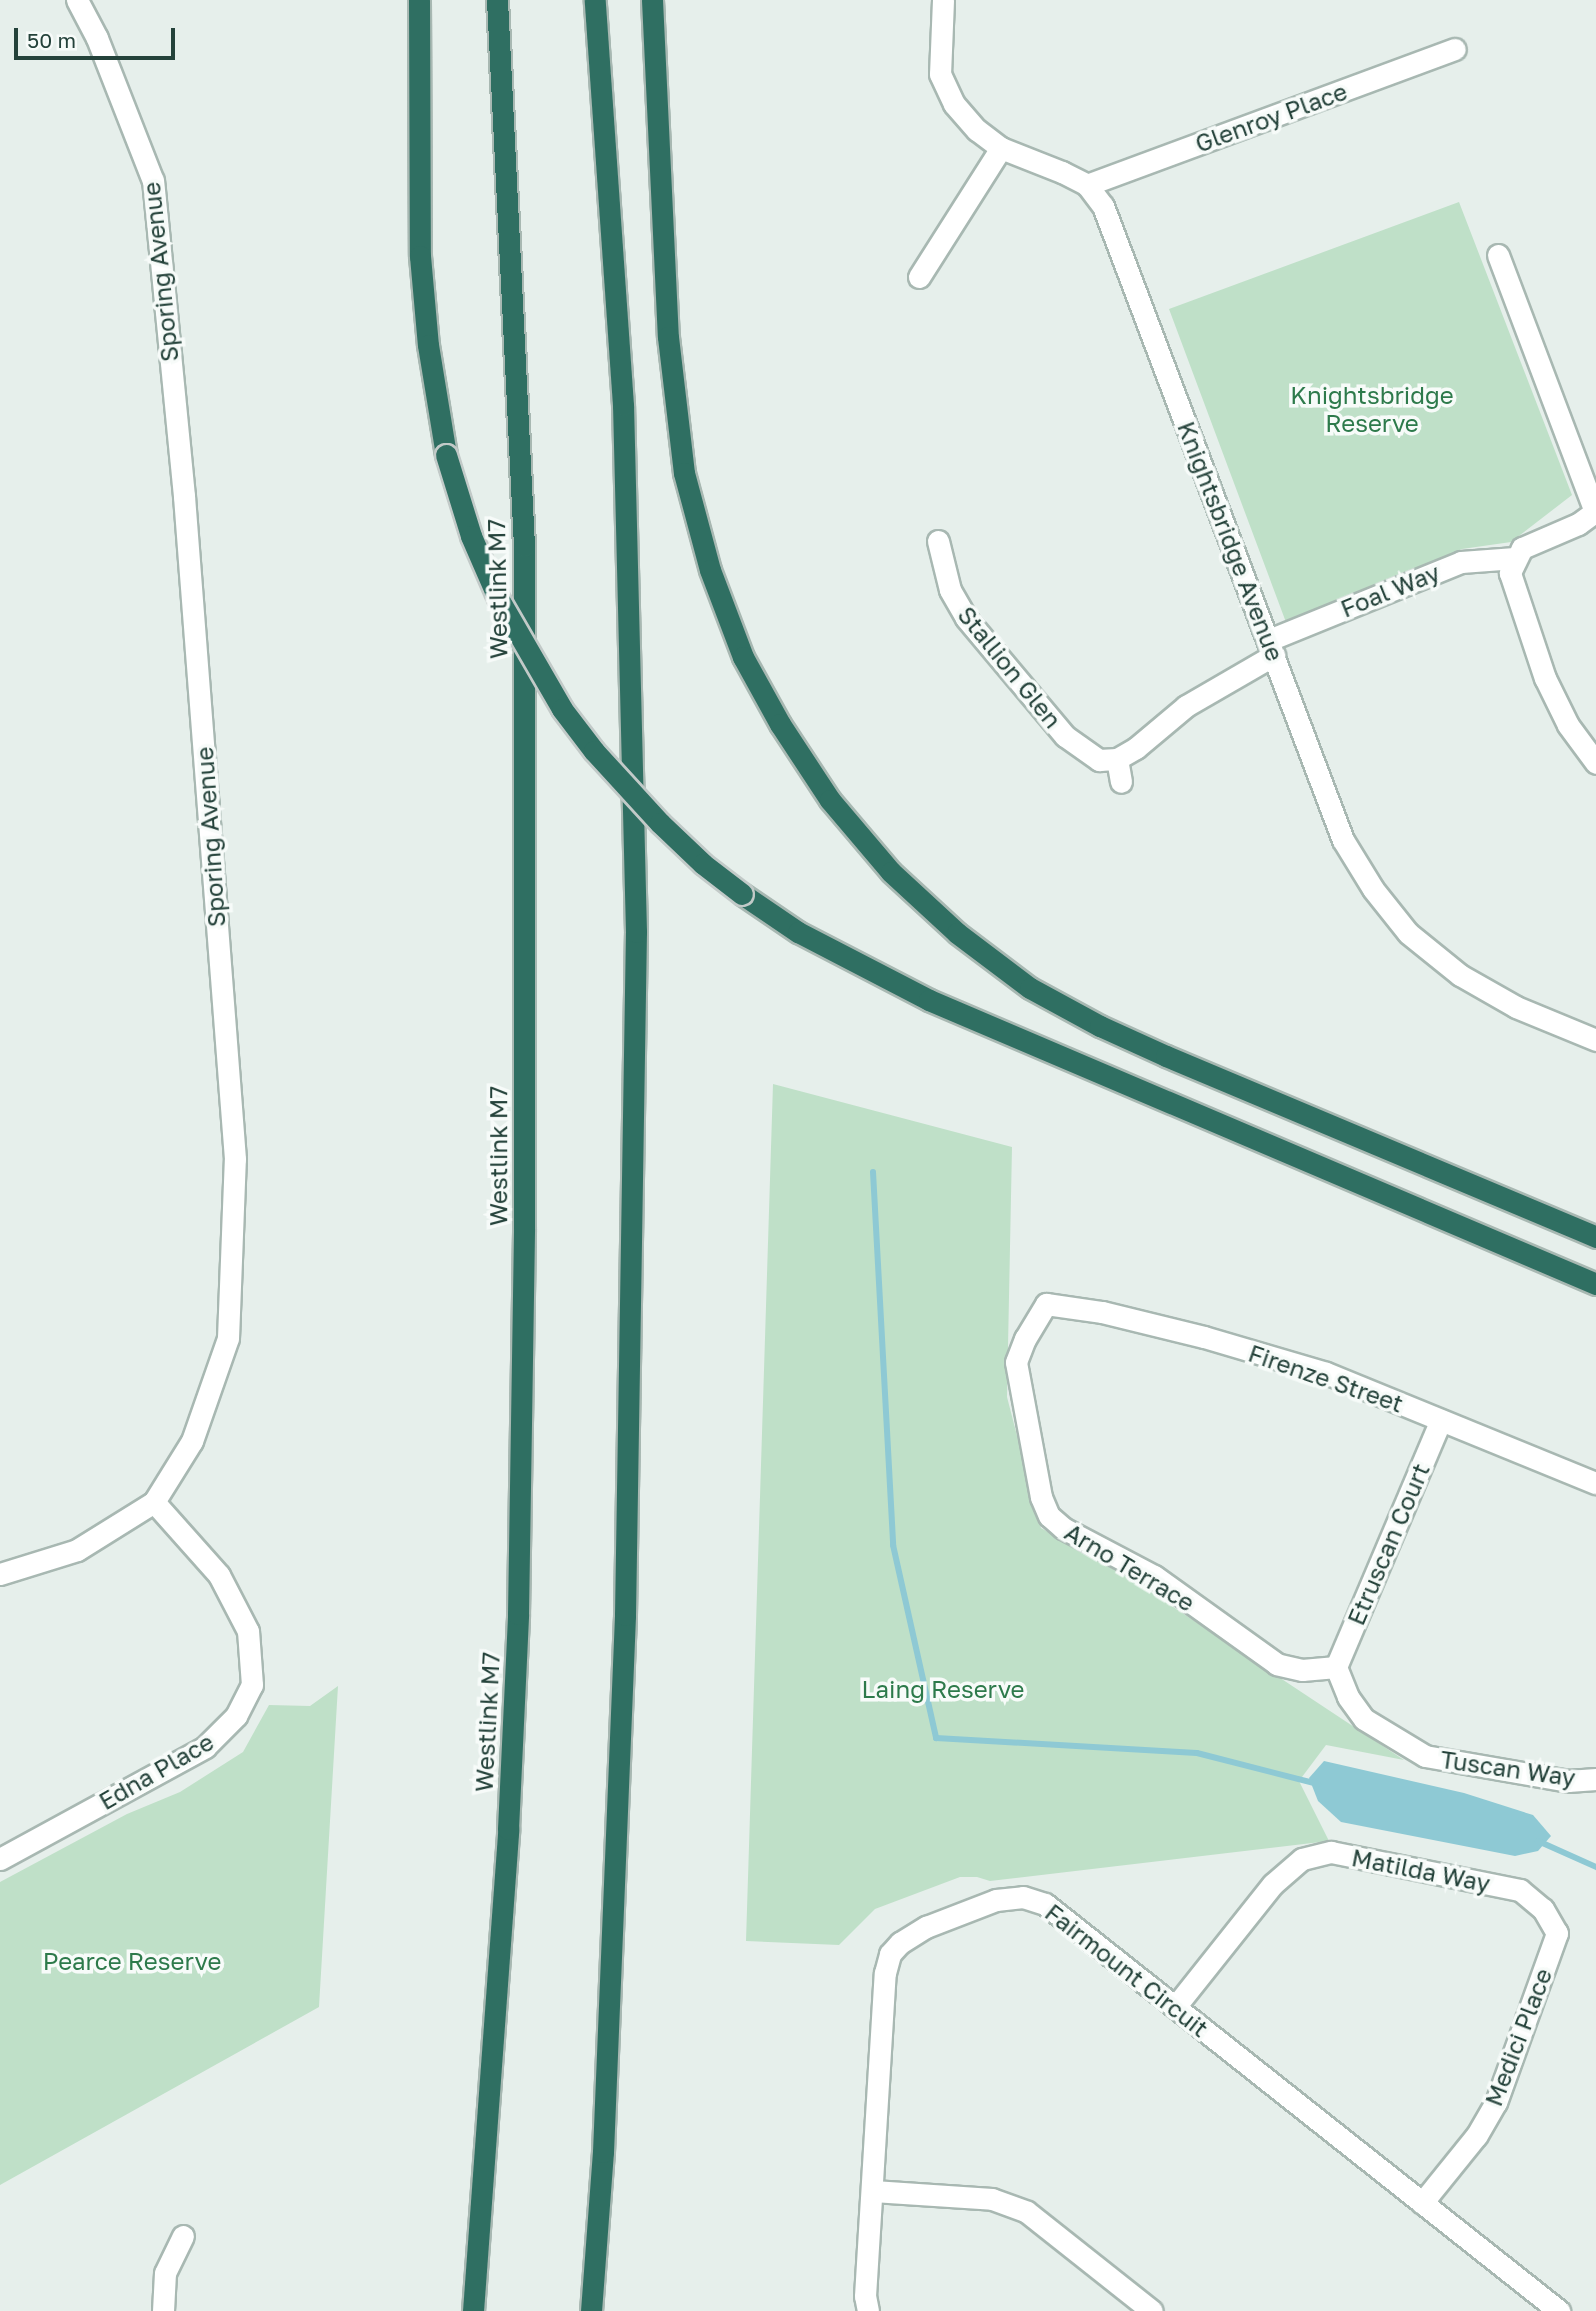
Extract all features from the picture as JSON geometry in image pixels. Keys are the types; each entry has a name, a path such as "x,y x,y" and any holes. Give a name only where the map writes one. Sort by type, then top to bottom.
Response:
{"highway":[{"path":"419,0 420,256 428,345 446,456 471,536 498,597 562,709 608,768 660,824 703,864 798,932 929,1000 1596,1284"},
{"name":"Westlink M7","path":"473,2311 508,1829 518,1614 525,1077 524,546 497,0"},
{"path":"591,2311 603,2152 625,1615 636,932 623,405 594,0"},
{"path":"652,0 668,337 684,473 743,657 780,724 830,800 891,872 957,933 1030,988 1100,1026 1166,1056 1596,1237"}],"street":[{"name":"Sporing Avenue","path":"0,1574 77,1550 154,1502 192,1441 228,1338 234,1160 184,496 153,181 97,38 76,0"},
{"path":"943,0 940,74 954,104 977,130 1001,148 1087,185"},
{"name":"Glenroy Place","path":"1087,185 1455,49"},
{"path":"919,277 1001,148"},
{"name":"Knightsbridge Avenue","path":"1087,185 1102,206 1113,230 1343,840 1373,889 1408,933 1460,975 1516,1007 1596,1040"},
{"path":"1498,255 1595,511 1578,524 1522,548 1510,573 1545,678 1568,725 1596,763"},
{"name":"Stallion Glen","path":"938,541 950,590 967,618 1066,736 1099,760 1117,759"},
{"name":"Foal Way","path":"1271,647 1461,562 1515,558"},
{"path":"1121,782 1117,759 1136,748 1186,706 1271,647"},
{"name":"Firenze Street","path":"1046,1304 1102,1312 1204,1337 1326,1373 1596,1483"},
{"name":"Arno Terrace","path":"1046,1304 1024,1339 1016,1362 1041,1497 1049,1516 1063,1528 1154,1576 1277,1664 1302,1670 1336,1667"},
{"name":"Etruscan Court","path":"1336,1667 1441,1420"},
{"name":"Edna Place","path":"0,1859 205,1747 236,1716 252,1685 248,1630 219,1575 154,1502"},
{"name":"Tuscan Way","path":"1336,1667 1348,1697 1363,1719 1425,1756 1568,1781 1596,1779"},
{"name":"Matilda Way","path":"1175,2007 1273,1884 1302,1859 1331,1852 1520,1889 1544,1909 1557,1933"},
{"name":"Fairmount Circuit","path":"868,2311 866,2296 885,1973 890,1954 926,1927 996,1900 1023,1897 1045,1905 1559,2311"},
{"name":"Medici Place","path":"1422,2203 1476,2136 1496,2102 1557,1933"},
{"path":"873,2191 992,2199 1027,2212 1153,2311"},
{"path":"163,2311 165,2273 183,2236"}],"green space":[{"name":"Knightsbridge Reserve","path":"1459,202 1572,495 1511,542 1462,549 1287,625 1169,309"},
{"name":"Laing Reserve","path":"773,1084 1012,1147 1007,1397 1041,1528 1137,1583 1404,1760 1326,1745 1299,1781 1329,1841 990,1881 977,1877 960,1877 875,1909 839,1945 746,1941"},
{"name":"Pearce Reserve","path":"338,1686 319,2007 0,2185 0,1882 127,1814 180,1792 243,1752 269,1705 310,1706"}],"water":[{"path":"1324,1761 1464,1793 1533,1815 1551,1836 1538,1851 1515,1856 1341,1822 1318,1801 1309,1778"}],"waterway":[{"path":"873,1172 893,1545 936,1738 1197,1753 1318,1784"},
{"path":"1538,1841 1596,1867"}]}
